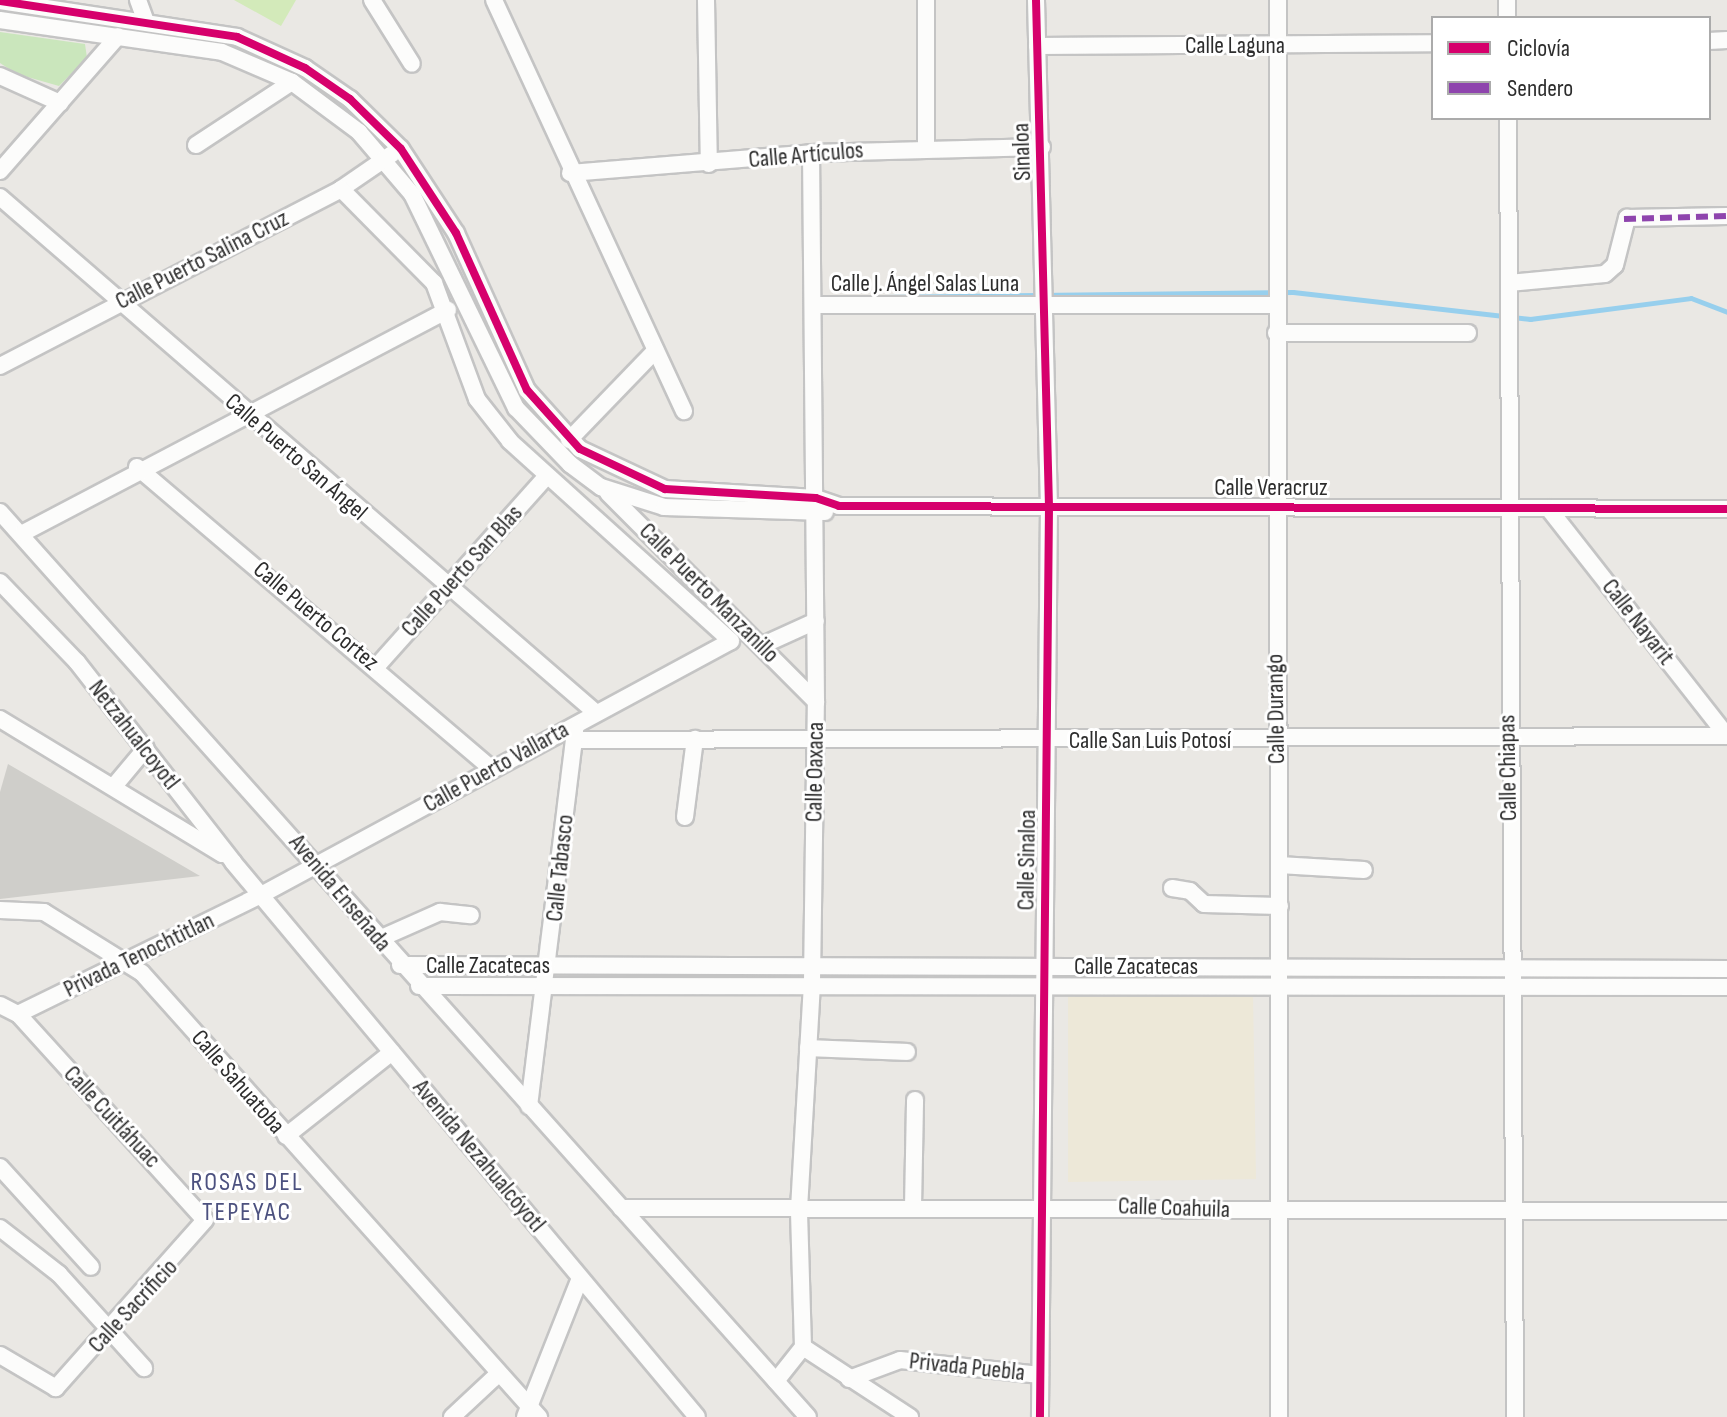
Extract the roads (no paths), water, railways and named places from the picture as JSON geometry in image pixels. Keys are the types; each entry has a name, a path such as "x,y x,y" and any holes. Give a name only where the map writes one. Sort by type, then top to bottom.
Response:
{"street":[{"path":"138,0 145,19"},
{"path":"372,0 412,64"},
{"path":"494,0 570,173 684,411"},
{"path":"706,0 709,164"},
{"path":"926,0 926,147"},
{"name":"Sinaloa","path":"1036,0 1045,304"},
{"name":"Calle Durango","path":"1278,0 1274,507 1281,966 1279,1417"},
{"path":"0,1 94,6 237,37 305,68 401,149 456,233 510,362 569,440 655,351"},
{"name":"Calle Puerto Manzanillo","path":"0,20 222,52 292,82 385,158 438,236 516,408 763,645 816,702"},
{"path":"0,171 118,36"},
{"name":"Calle Laguna","path":"1037,46 1279,47 1431,43"},
{"path":"0,76 60,103"},
{"path":"196,145 292,82"},
{"name":"Calle Chiapas","path":"1508,120 1506,739 1514,984 1515,1417"},
{"name":"Calle Artículos","path":"570,173 709,164 811,153 926,147 1042,147"},
{"name":"Calle Puerto Salina Cruz","path":"0,366 341,189 401,149"},
{"name":"Calle Oaxaca","path":"803,1347 799,1209 812,972 816,702 811,153"},
{"path":"341,189 414,259 448,310 477,399 547,476"},
{"name":"Calle Puerto San Ángel","path":"0,197 245,413 595,712"},
{"path":"1509,286 1611,271 1624,219 1727,216"},
{"name":"Calle Sinaloa","path":"1040,1417 1050,741 1045,304"},
{"name":"Calle J. Ángel Salas Luna","path":"814,305 1276,305"},
{"path":"23,533 137,467 448,310"},
{"path":"1276,333 1468,333"},
{"name":"Calle Veracruz","path":"569,440 655,485 702,495 816,498 839,506 1727,509"},
{"name":"Calle Puerto Cortez","path":"137,467 377,666 492,769"},
{"name":"Calle Puerto San Blas","path":"377,666 547,476"},
{"name":"Calle Puerto Vallarta","path":"261,895 492,769 575,732 595,712 731,640 547,476"},
{"path":"649,504 655,485"},
{"path":"601,487 649,504 816,517"},
{"name":"Calle Veracruz","path":"816,517 839,506"},
{"name":"Calle Nayarit","path":"1549,509 1727,736"},
{"name":"Avenida Enseñada","path":"0,512 23,533 317,864 400,965 808,1417"},
{"name":"Netzahualcoyotl","path":"0,582 146,748 261,895"},
{"path":"763,645 816,621"},
{"path":"0,719 115,785 233,862"},
{"name":"Calle San Luis Potosí","path":"575,732 815,742 1727,736"},
{"name":"Calle Tabasco","path":"529,1106 550,966 575,732"},
{"path":"685,817 695,739"},
{"path":"115,785 146,748"},
{"path":"1279,865 1364,870"},
{"path":"1172,888 1190,891 1204,904 1280,906"},
{"name":"Privada Tenochtitlan","path":"18,1014 261,895"},
{"name":"Avenida Nezahualcóyotl","path":"261,895 697,1417"},
{"name":"Calle Sahuatoba","path":"0,910 44,912 142,973 530,1415"},
{"path":"379,939 440,912 471,915"},
{"name":"Calle Zacatecas","path":"400,965 812,972 1045,987 1514,984 1727,987"},
{"name":"Calle Zacatecas","path":"419,986 547,986 812,972 1045,968 1513,966 1727,969"},
{"path":"0,1005 18,1014"},
{"name":"Calle Cuitláhuac","path":"18,1014 205,1220"},
{"path":"808,1048 907,1052"},
{"path":"286,1136 392,1052"},
{"path":"913,1207 915,1100"},
{"path":"0,1167 91,1267"},
{"name":"Calle Coahuila","path":"621,1208 799,1209 1045,1204 1278,1210 1516,1207 1727,1211"},
{"name":"Calle Sacrificio","path":"0,1355 56,1388 205,1220"},
{"path":"0,1228 59,1274 144,1368"},
{"path":"530,1415 580,1278"},
{"path":"776,1381 803,1347 910,1417"},
{"name":"Privada Puebla","path":"849,1379 900,1360 1040,1375"},
{"path":"452,1417 496,1376"}],"waterway":[{"path":"882,297 1293,292 1530,319 1691,298 1727,312"}],"district":[{"name":"ROSAS DEL TEPEYAC","path":"247,1198"}]}
